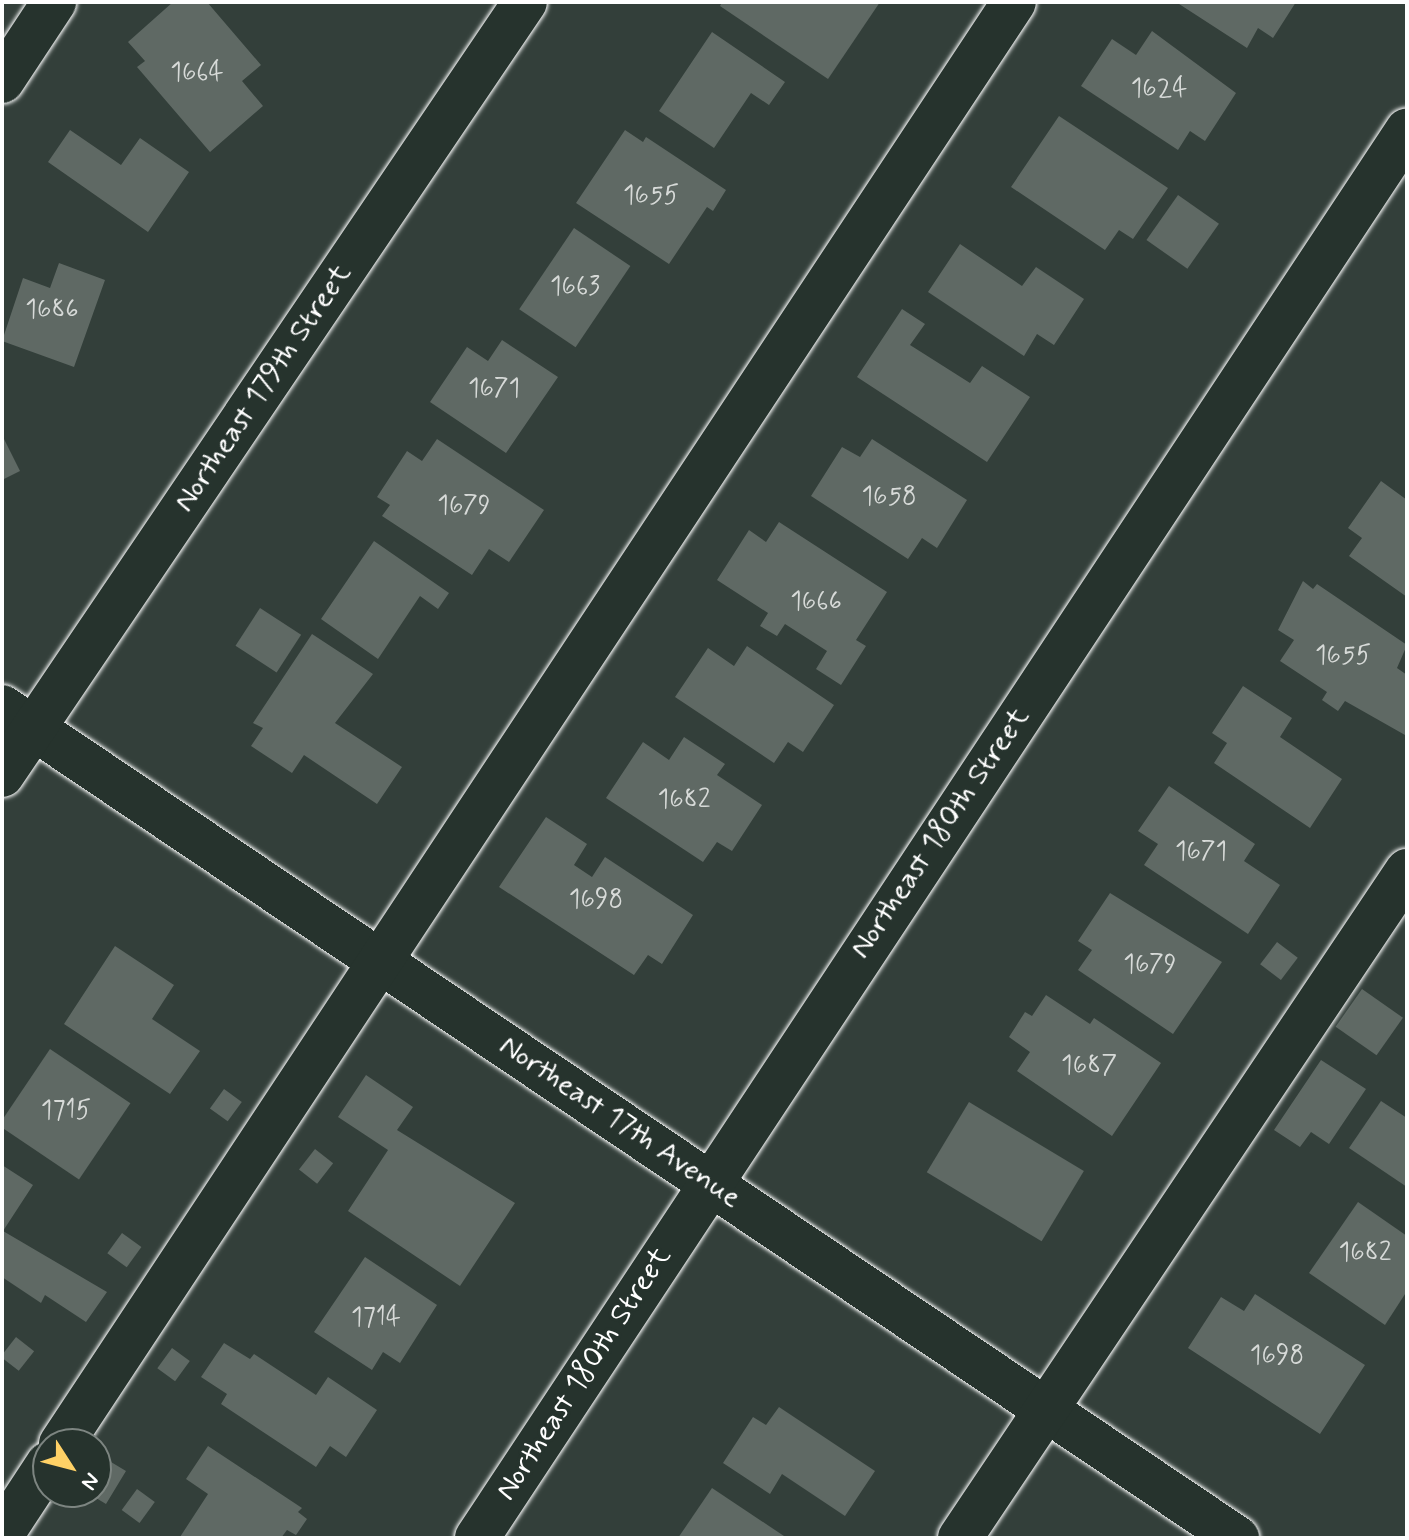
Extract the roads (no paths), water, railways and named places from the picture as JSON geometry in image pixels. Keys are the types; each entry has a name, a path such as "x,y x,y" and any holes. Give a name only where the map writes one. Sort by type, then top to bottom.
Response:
{"street":[{"path":"2,81 54,2"},
{"name":"Northeast 179th Street","path":"2,775 17,717 525,2"},
{"path":"72,1428 1014,2"},
{"name":"Northeast 180th Street","path":"477,1538 709,1182 1407,131"},
{"name":"Northeast 17th Avenue","path":"17,717 1237,1538"},
{"path":"960,1538 1407,871"},
{"path":"2,1534 32,1488"}]}
